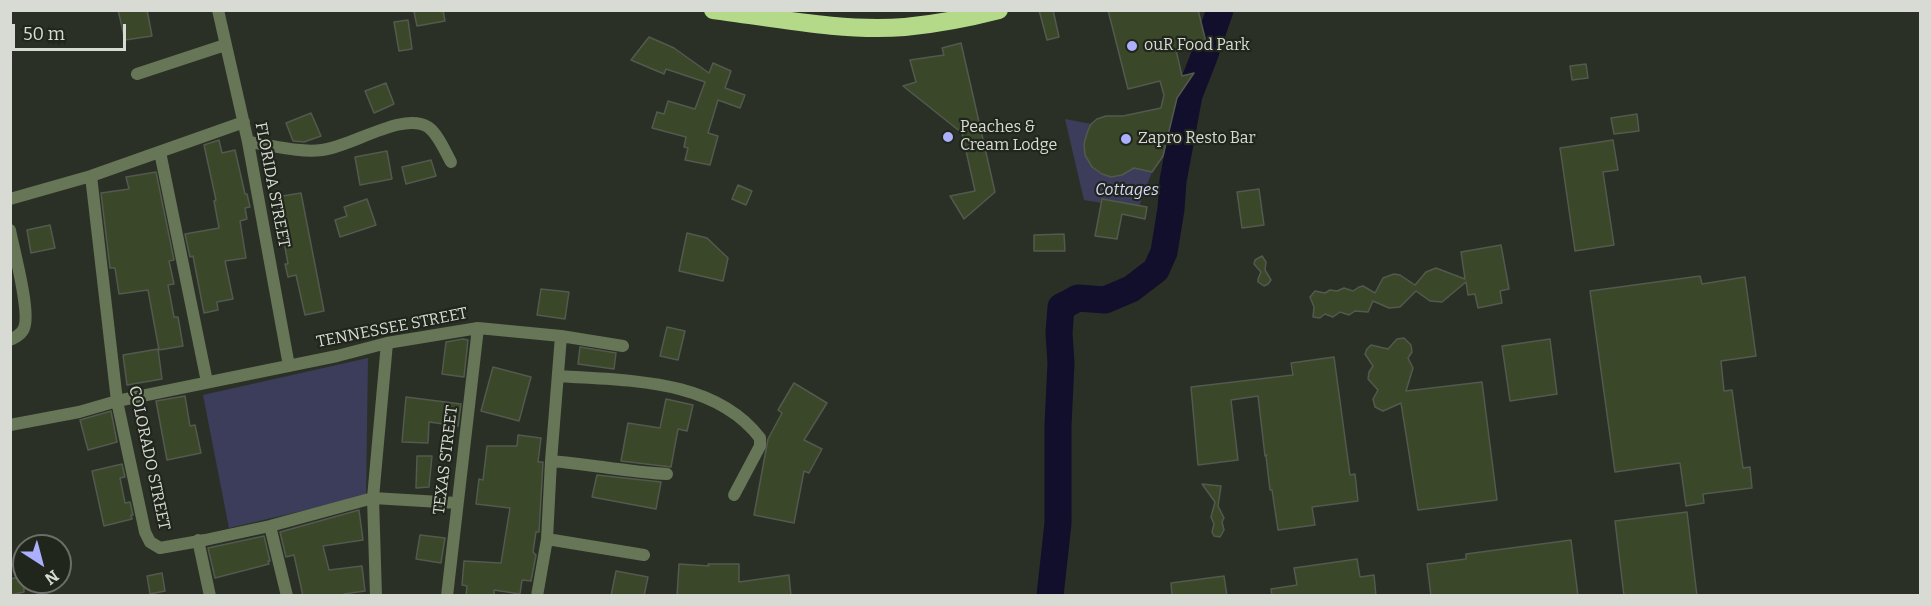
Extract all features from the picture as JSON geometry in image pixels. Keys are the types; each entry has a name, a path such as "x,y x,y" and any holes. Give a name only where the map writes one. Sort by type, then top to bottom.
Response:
{"highway":[{"path":"713,10 854,27 903,27 946,22 999,10"}],"street":[{"name":"FLORIDA STREET","path":"218,10 248,142 289,366"},
{"path":"137,74 225,45"},
{"path":"10,199 91,176 243,122"},
{"path":"248,142 308,151 323,150 338,147 404,122 426,126 433,131 452,162"},
{"path":"160,152 207,382"},
{"name":"COLORADO STREET","path":"91,176 117,401 145,532 150,542 160,548 205,540 270,526 373,498 458,503"},
{"path":"10,230 26,310 25,326 21,334 10,340"},
{"name":"TENNESSEE STREET","path":"10,425 387,344 478,328 561,336 624,346"},
{"name":"TEXAS STREET","path":"447,596 478,328"},
{"path":"537,596 547,540 561,336"},
{"path":"376,596 373,498 387,344"},
{"path":"559,376 652,384 709,398 738,415 760,438 760,446 734,495"},
{"path":"551,461 667,474"},
{"path":"270,526 287,596"},
{"path":"198,540 210,596"},
{"path":"547,540 644,555"}],"green space":[{"name":"Cottages","path":"1065,119 1091,124 1084,144 1085,154 1091,166 1102,174 1115,177 1125,174 1134,167 1152,172 1138,209 1084,200"},
{"path":"368,358 366,496 229,528 203,395"}],"building":[{"path":"118,10 147,10 152,36 125,40"},
{"path":"443,10 445,21 417,26 414,12"},
{"path":"1039,10 1053,10 1059,37 1047,40"},
{"path":"1108,10 1198,10 1206,42 1176,50 1182,76 1194,73 1177,98 1163,156 1152,172 1134,168 1122,175 1111,177 1092,167 1085,155 1084,144 1087,133 1091,124 1097,119 1161,108 1164,95 1160,81 1128,89"},
{"path":"408,20 412,49 399,51 394,22"},
{"path":"649,37 674,48 709,73 713,63 731,71 725,88 745,95 740,108 718,100 708,133 718,136 710,165 685,160 688,148 684,147 686,137 652,128 657,112 664,114 668,101 695,109 705,82 666,69 664,74 631,60"},
{"path":"961,43 995,192 964,219 950,196 975,191 962,133 903,86 916,82 910,60 944,55 942,48"},
{"path":"1586,64 1588,78 1572,80 1570,66"},
{"path":"386,83 394,104 374,113 365,91"},
{"path":"311,113 321,136 304,142 293,141 286,123"},
{"path":"1637,114 1639,131 1614,134 1611,118"},
{"path":"219,140 222,153 235,150 250,207 245,208 247,219 240,221 246,258 225,261 233,299 217,302 218,310 204,313 193,256 190,257 185,234 219,228 214,201 216,200 204,145"},
{"path":"1613,140 1618,170 1603,172 1614,245 1575,251 1560,148"},
{"path":"387,151 392,179 360,185 355,157"},
{"path":"431,160 436,176 406,184 402,167"},
{"path":"156,172 174,260 169,261 174,284 168,285 174,317 178,317 183,346 159,350 148,290 119,294 115,268 110,268 101,193 129,189 126,177"},
{"path":"738,185 752,191 746,205 732,199"},
{"path":"1259,189 1264,225 1242,228 1237,192"},
{"path":"301,193 324,311 305,315 296,275 288,277 285,264 288,264 276,197"},
{"path":"367,199 376,225 340,237 335,220 347,216 344,207"},
{"path":"1102,199 1147,207 1145,219 1122,214 1117,239 1095,236"},
{"path":"50,225 55,248 31,253 27,230"},
{"path":"687,233 707,238 728,258 723,281 679,271"},
{"path":"1064,234 1065,251 1034,251 1034,235"},
{"path":"1501,245 1509,289 1500,291 1502,303 1478,308 1475,294 1468,295 1466,282 1442,302 1430,301 1416,291 1400,307 1389,308 1373,301 1368,312 1355,311 1349,315 1340,312 1333,317 1325,314 1320,318 1313,317 1314,307 1310,297 1315,291 1325,293 1344,288 1353,291 1363,286 1375,293 1383,278 1394,274 1400,275 1415,285 1426,272 1436,268 1465,279 1461,252"},
{"path":"1262,256 1266,262 1265,270 1271,280 1264,286 1258,282 1261,272 1254,264 1255,260"},
{"path":"1700,276 1702,284 1745,277 1756,356 1721,361 1724,391 1732,390 1743,468 1750,467 1752,488 1703,494 1704,503 1686,506 1680,463 1615,472 1590,291"},
{"path":"541,289 569,292 565,319 537,315"},
{"path":"667,327 685,331 678,360 660,356"},
{"path":"1404,338 1411,345 1412,352 1408,358 1413,368 1406,391 1482,382 1497,500 1418,510 1401,403 1383,411 1375,407 1373,399 1378,390 1368,379 1373,366 1365,354 1371,345 1388,349 1397,339"},
{"path":"1550,339 1557,394 1510,401 1502,346"},
{"path":"468,340 464,377 442,374 446,342"},
{"path":"580,347 616,353 614,369 578,364"},
{"path":"158,349 162,379 127,385 123,355"},
{"path":"1334,357 1350,475 1355,474 1358,501 1312,507 1315,525 1278,530 1272,490 1270,490 1258,396 1231,400 1238,460 1198,465 1191,387 1293,375 1291,363"},
{"path":"493,367 531,377 519,421 481,411"},
{"path":"794,383 827,403 804,440 822,449 809,473 804,471 794,523 754,515 768,439 782,413 778,410"},
{"path":"185,396 190,426 195,425 201,453 167,460 156,401"},
{"path":"406,397 461,404 458,426 429,422 428,443 402,442"},
{"path":"666,399 693,405 687,431 678,429 671,467 621,461 628,423 660,428"},
{"path":"111,411 117,442 88,450 80,420"},
{"path":"518,435 541,438 538,462 543,462 539,532 536,532 533,552 536,555 531,581 522,580 520,594 494,590 494,596 466,596 467,586 462,585 464,561 501,563 510,508 476,504 479,479 483,480 487,446 517,446"},
{"path":"417,456 432,456 429,487 416,488"},
{"path":"122,464 125,477 120,478 125,503 130,502 132,519 104,526 92,471"},
{"path":"597,475 661,482 656,509 592,497"},
{"path":"1202,484 1221,486 1218,506 1224,518 1222,522 1224,530 1220,537 1214,536 1212,532 1214,524 1211,517 1215,502"},
{"path":"359,510 363,540 323,546 329,570 362,566 365,591 344,594 345,596 303,596 294,555 286,557 280,532"},
{"path":"1687,512 1697,596 1624,596 1615,521"},
{"path":"420,535 445,538 441,563 416,559"},
{"path":"264,536 269,564 215,578 208,548"},
{"path":"1571,540 1578,596 1431,596 1427,564 1466,559 1466,554"},
{"path":"1357,559 1360,577 1374,575 1376,596 1272,596 1271,589 1297,585 1294,568"},
{"path":"679,564 709,566 708,564 739,564 739,582 789,575 791,596 677,596"},
{"path":"616,571 648,577 644,596 611,596"},
{"path":"162,573 165,591 150,594 147,576"},
{"path":"1224,576 1227,596 1172,596 1171,583"},
{"path":"10,579 12,579 12,594 15,594 10,595"}],"waterway":[{"path":"1050,596 1058,523 1061,307 1078,298 1105,300 1131,289 1156,270 1164,252 1173,181 1189,95 1220,10"}],"place":[{"name":"ouR Food Park","path":"1132,46"},
{"name":"Peaches & Cream Lodge","path":"948,137"},
{"name":"Zapro Resto Bar","path":"1126,139"}]}
